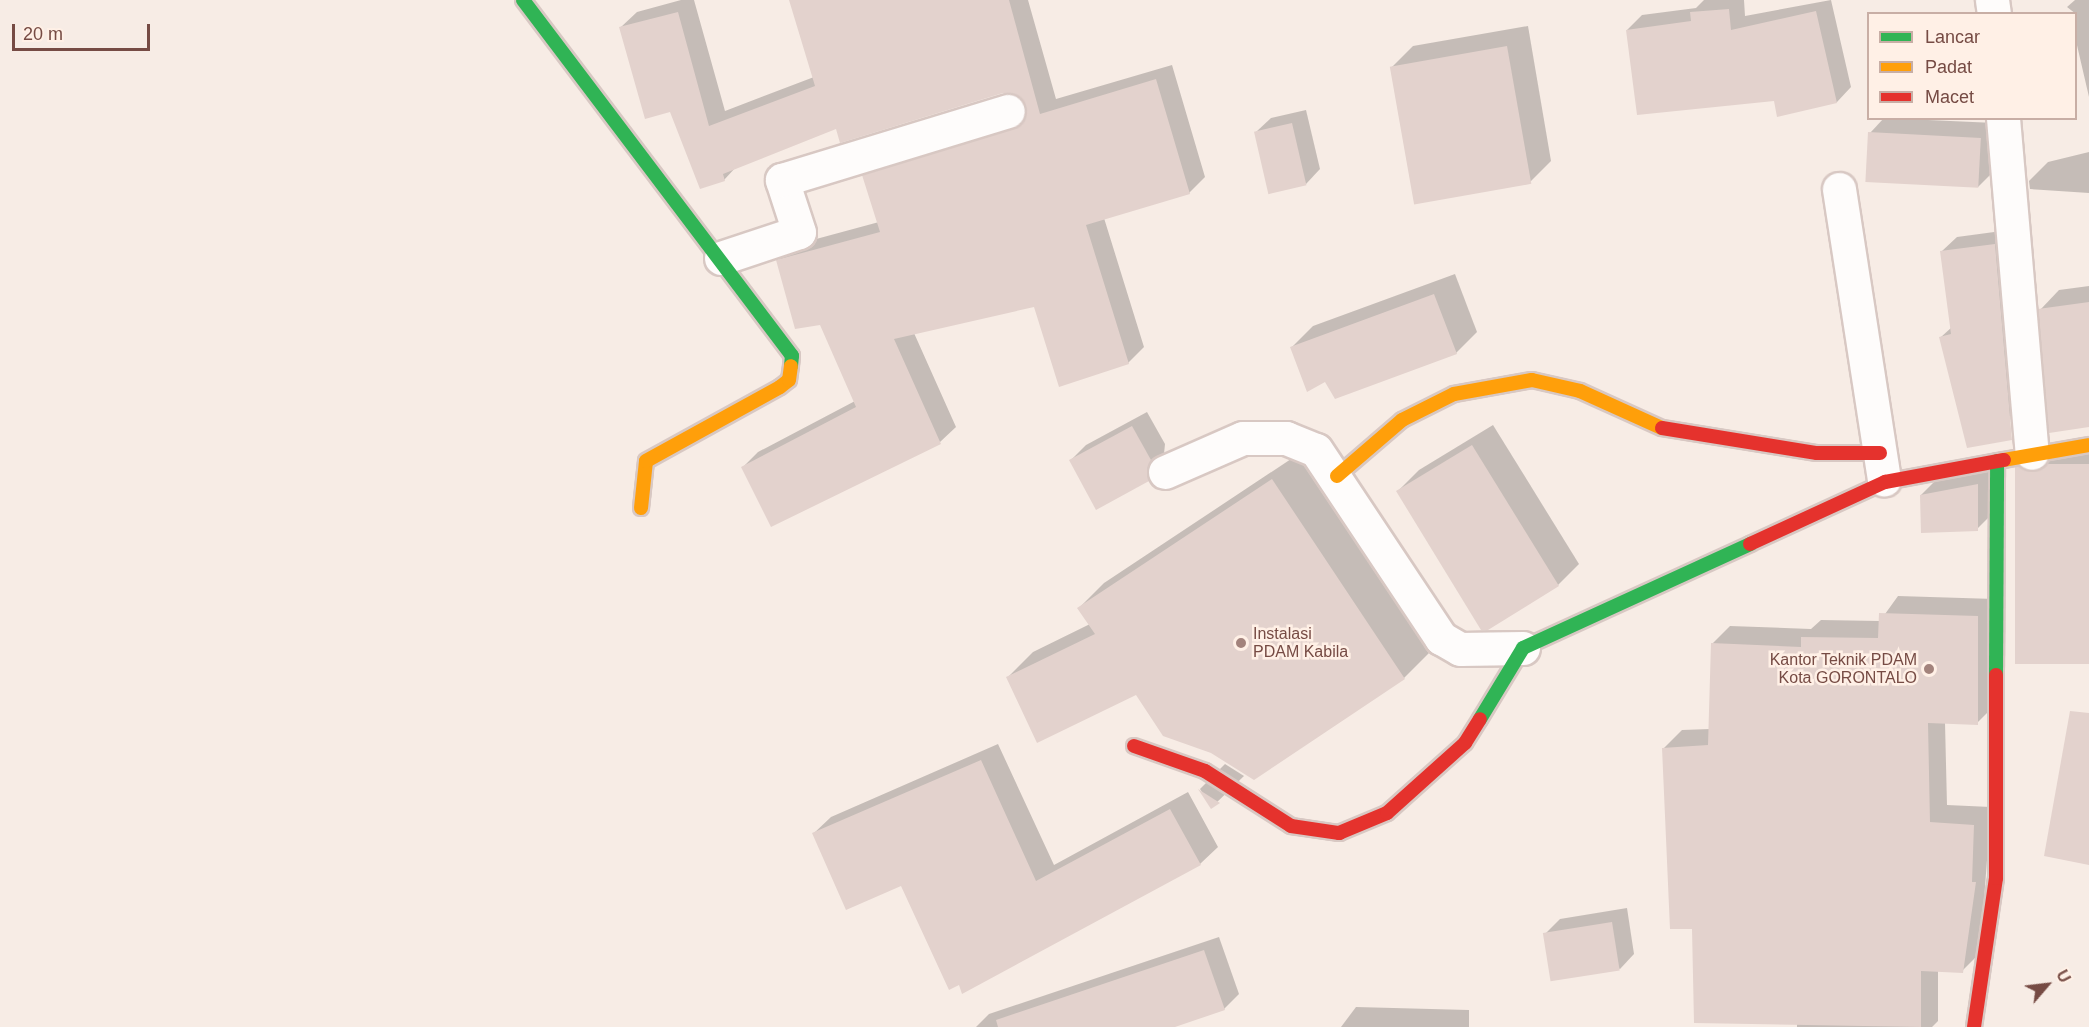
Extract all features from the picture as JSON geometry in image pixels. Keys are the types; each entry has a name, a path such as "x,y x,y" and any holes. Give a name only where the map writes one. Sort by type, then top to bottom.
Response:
{"street":[{"path":"523,0 786,343 794,367 780,387 654,453 645,461 641,508"},
{"path":"721,258 799,232 782,180 1008,111"},
{"path":"2003,120 2032,453"},
{"path":"1839,189 1882,468"},
{"path":"1337,476 1402,420 1454,394 1532,380 1580,391 1649,426 1817,453 1882,468 1997,460 2089,446"},
{"path":"1165,472 1243,438 1286,438 1316,450 1337,476 1441,638 1460,649 1523,648 1882,468"},
{"path":"1974,1027 1996,878 1997,460"},
{"path":"1134,746 1205,771 1292,826 1339,833 1387,813 1465,743 1523,648"}],"building":[{"path":"789,0 1009,0 1040,114 1156,79 1190,194 1086,225 1129,364 1059,387 1034,307 894,339 941,444 771,527 741,467 856,407 820,325 795,329 776,260 880,232 862,175 1013,129 1026,115 1021,98 1003,93 840,143 836,129 723,174 725,181 700,189 670,112 645,119 619,27 678,12 709,126 815,86"},
{"path":"1729,9 1731,30 1816,11 1837,103 1777,117 1774,101 1637,115 1626,30 1691,21 1690,12"},
{"path":"1507,46 1531,184 1414,205 1390,67"},
{"path":"1292,123 1306,185 1268,194 1254,132"},
{"path":"1868,132 1981,138 1978,188 1865,182"},
{"path":"1995,244 2012,440 1967,448 1939,337 1951,334 1940,251"},
{"path":"1434,294 1457,354 1335,399 1325,382 1307,392 1290,347"},
{"path":"2089,302 2089,427 2049,433 2038,309"},
{"path":"1132,426 1151,460 1149,481 1096,510 1069,460"},
{"path":"1472,445 1559,586 1488,630 1481,630 1396,491"},
{"path":"2015,464 2089,464 2089,664 2015,664"},
{"name":"Instalasi PDAM Kabila","path":"1272,479 1405,679 1254,780 1211,753 1163,736 1136,695 1037,743 1006,677 1095,634 1077,608"},
{"path":"1978,484 1978,531 1921,533 1920,495"},
{"path":"1879,613 1978,616 1978,725 1928,723 1930,822 1974,825 1972,882 1976,882 1963,973 1921,971 1921,1027 1694,1023 1692,929 1670,929 1662,748 1708,745 1711,643 1801,647 1801,637 1878,638"},
{"path":"2070,711 2089,713 2089,865 2044,856"},
{"path":"981,760 1036,881 1170,809 1201,865 962,994 959,985 949,990 901,886 846,910 812,833"},
{"path":"1198,789 1220,803 1211,809"},
{"path":"1612,922 1620,970 1551,981 1543,933"},
{"path":"1204,950 1225,1010 1175,1027 998,1027 996,1020"}],"traffic: fast":[{"path":"523,0 792,356 791,366"},
{"path":"1996,675 1997,461"},
{"path":"1480,719 1523,648 1750,544"}],"traffic: slow":[{"path":"641,508 646,461 780,387 789,380 791,366"},
{"path":"1337,476 1402,420 1454,394 1532,380 1580,391 1662,428"},
{"path":"2004,460 2089,445"}],"traffic: jam":[{"path":"1662,428 1817,453 1880,453"},
{"path":"1750,544 1885,482 2004,460"},
{"path":"1974,1027 1996,878 1996,675"},
{"path":"1134,746 1205,771 1291,826 1339,833 1387,813 1465,743 1480,719"}],"place":[{"name":"Instalasi PDAM Kabila","path":"1241,643"},
{"name":"Kantor Teknik PDAM Kota GORONTALO","path":"1929,669"}]}
